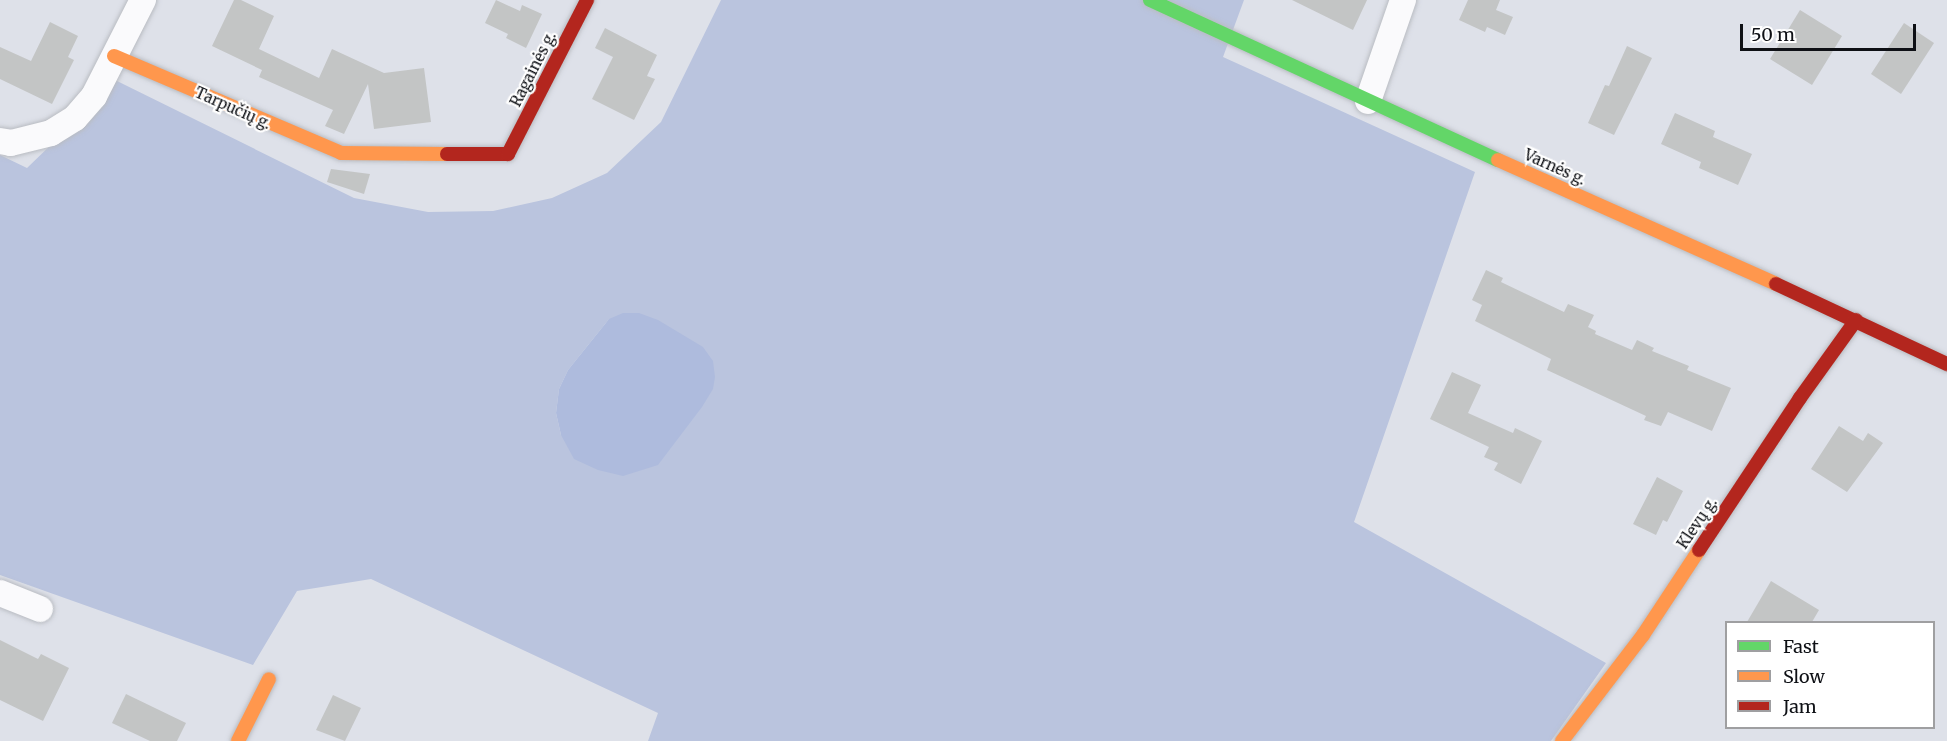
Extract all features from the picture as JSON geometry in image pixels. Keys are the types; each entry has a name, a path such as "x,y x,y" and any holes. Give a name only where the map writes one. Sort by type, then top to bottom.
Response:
{"street":[{"path":"0,141 11,143 51,133 75,118 94,96 143,0"},
{"name":"Ragainės g.","path":"508,154 587,0"},
{"name":"Varnės g.","path":"1150,0 1368,101 1856,320 1947,364"},
{"path":"1368,101 1404,0"},
{"name":"Tarpučių g.","path":"114,56 341,153 508,154"},
{"name":"Klevų g.","path":"1563,741 1643,635 1800,398 1856,320"},
{"path":"0,593 40,609"},
{"path":"238,741 269,679"}],"shaded area":[{"path":"721,0 1244,0 1223,57 1475,172 1354,522 1606,663 1551,741 648,741 658,713 371,579 297,591 253,665 0,575 0,155 27,168 117,81 354,198 428,212 493,211 552,198 607,173 661,122","holes":["609,319 561,435 556,413 559,389 568,370"]},
{"path":"623,313 639,313 658,320 703,347 713,361 715,377 713,389 702,407 658,465 623,476 598,470 574,459 561,435 556,413 559,389 568,370 609,319"}],"building":[{"path":"234,0 241,0 274,16 259,49 319,78 332,49 384,73 424,68 431,122 374,129 368,84 344,134 325,126 333,110 259,77 262,70 212,46"},
{"path":"496,0 520,11 522,5 542,14 526,48 506,38 508,34 485,23"},
{"path":"1292,0 1367,0 1353,30"},
{"path":"1468,0 1500,0 1496,10 1513,17 1505,35 1487,27 1485,32 1459,20"},
{"path":"1800,10 1842,36 1812,85 1770,59"},
{"path":"50,22 78,36 68,57 74,60 52,104 0,79 0,47 31,61"},
{"path":"1904,23 1934,43 1901,94 1871,74"},
{"path":"605,28 657,55 647,76 655,79 634,120 592,99 613,57 595,48"},
{"path":"1627,46 1652,58 1614,135 1588,123 1605,85 1609,86"},
{"path":"1675,113 1715,131 1713,137 1752,154 1738,185 1699,168 1701,162 1661,144"},
{"path":"331,169 370,174 364,194 327,182"},
{"path":"1486,270 1503,278 1501,282 1564,312 1568,304 1594,315 1588,327 1596,331 1595,334 1632,350 1637,340 1654,348 1652,351 1689,366 1687,370 1731,388 1712,431 1668,412 1661,426 1644,420 1646,416 1547,370 1551,359 1475,321 1482,305 1472,300"},
{"path":"1452,372 1481,385 1468,413 1513,433 1515,428 1542,441 1521,484 1494,470 1498,463 1484,457 1489,447 1430,419"},
{"path":"1839,426 1863,441 1868,433 1883,443 1847,492 1811,469"},
{"path":"1657,477 1683,491 1667,522 1663,520 1656,535 1633,524"},
{"path":"1771,581 1819,610 1813,621 1748,621"},
{"path":"0,640 38,659 41,654 69,668 43,721 0,700"},
{"path":"126,694 186,723 177,741 150,741 112,723"},
{"path":"333,695 361,708 345,741 316,730"}],"traffic: fast":[{"path":"1150,0 1498,160"}],"traffic: slow":[{"path":"114,56 341,153 447,154"},
{"path":"1498,160 1776,284"},
{"path":"1562,741 1643,635 1699,550"},
{"path":"238,741 269,679"}],"traffic: jam":[{"path":"447,154 508,154 587,0"},
{"path":"1776,284 1947,364"},
{"path":"1699,550 1800,398 1856,320"}]}
